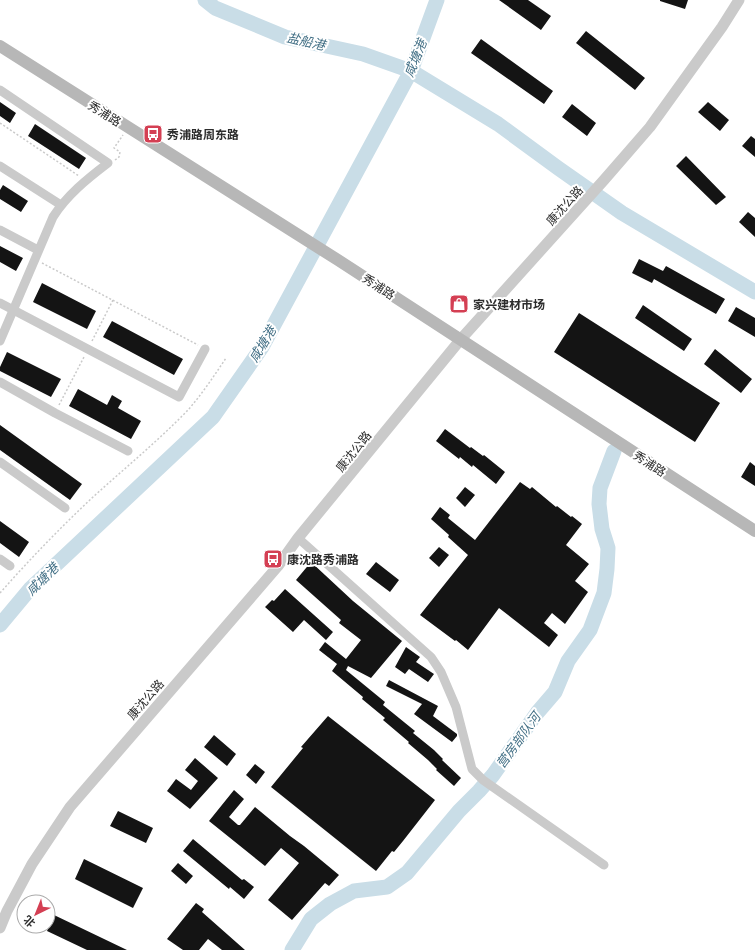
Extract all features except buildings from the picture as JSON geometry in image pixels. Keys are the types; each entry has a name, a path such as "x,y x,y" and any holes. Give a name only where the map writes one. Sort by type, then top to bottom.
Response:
{"main road":[{"name":"秀浦路","path":"1,48 338,260 755,531"}],"street":[{"name":"康沈公路","path":"0,928 32,864 70,807 278,566 298,538 461,339 650,127 722,27 739,0"},
{"path":"0,90 108,163 85,180 61,205 53,217 0,342"},
{"path":"0,166 61,205"},
{"path":"0,230 37,255"},
{"path":"0,303 179,398 205,349"},
{"path":"0,382 128,451"},
{"path":"0,462 65,508"},
{"path":"298,538 431,657 441,672 456,707 472,769 486,783 604,865"},
{"path":"0,559 10,566"}],"path":[{"path":"0,123 85,180"},
{"path":"108,163 119,157 120,152 114,148 128,127"},
{"path":"37,255 205,349"},
{"path":"0,593 58,530 145,451 188,409 226,358"}],"waterway":[{"name":"盐船港","path":"205,0 215,8 285,37 363,54 411,71 498,124 622,213 755,292"},
{"name":"咸塘港","path":"0,625 30,589 213,417 262,347 411,71 437,0"},
{"name":"营房部队河","path":"292,950 311,919 330,904 354,891 387,887 407,873 459,811 493,775 537,713 555,692 568,661 590,630 604,593 608,548 602,529 599,504 600,488 614,451"}],"place":[{"name":"秀浦路周东路","path":"153,134"},
{"name":"家兴建材市场","path":"459,304"},
{"name":"康沈路秀浦路","path":"273,559"}]}
